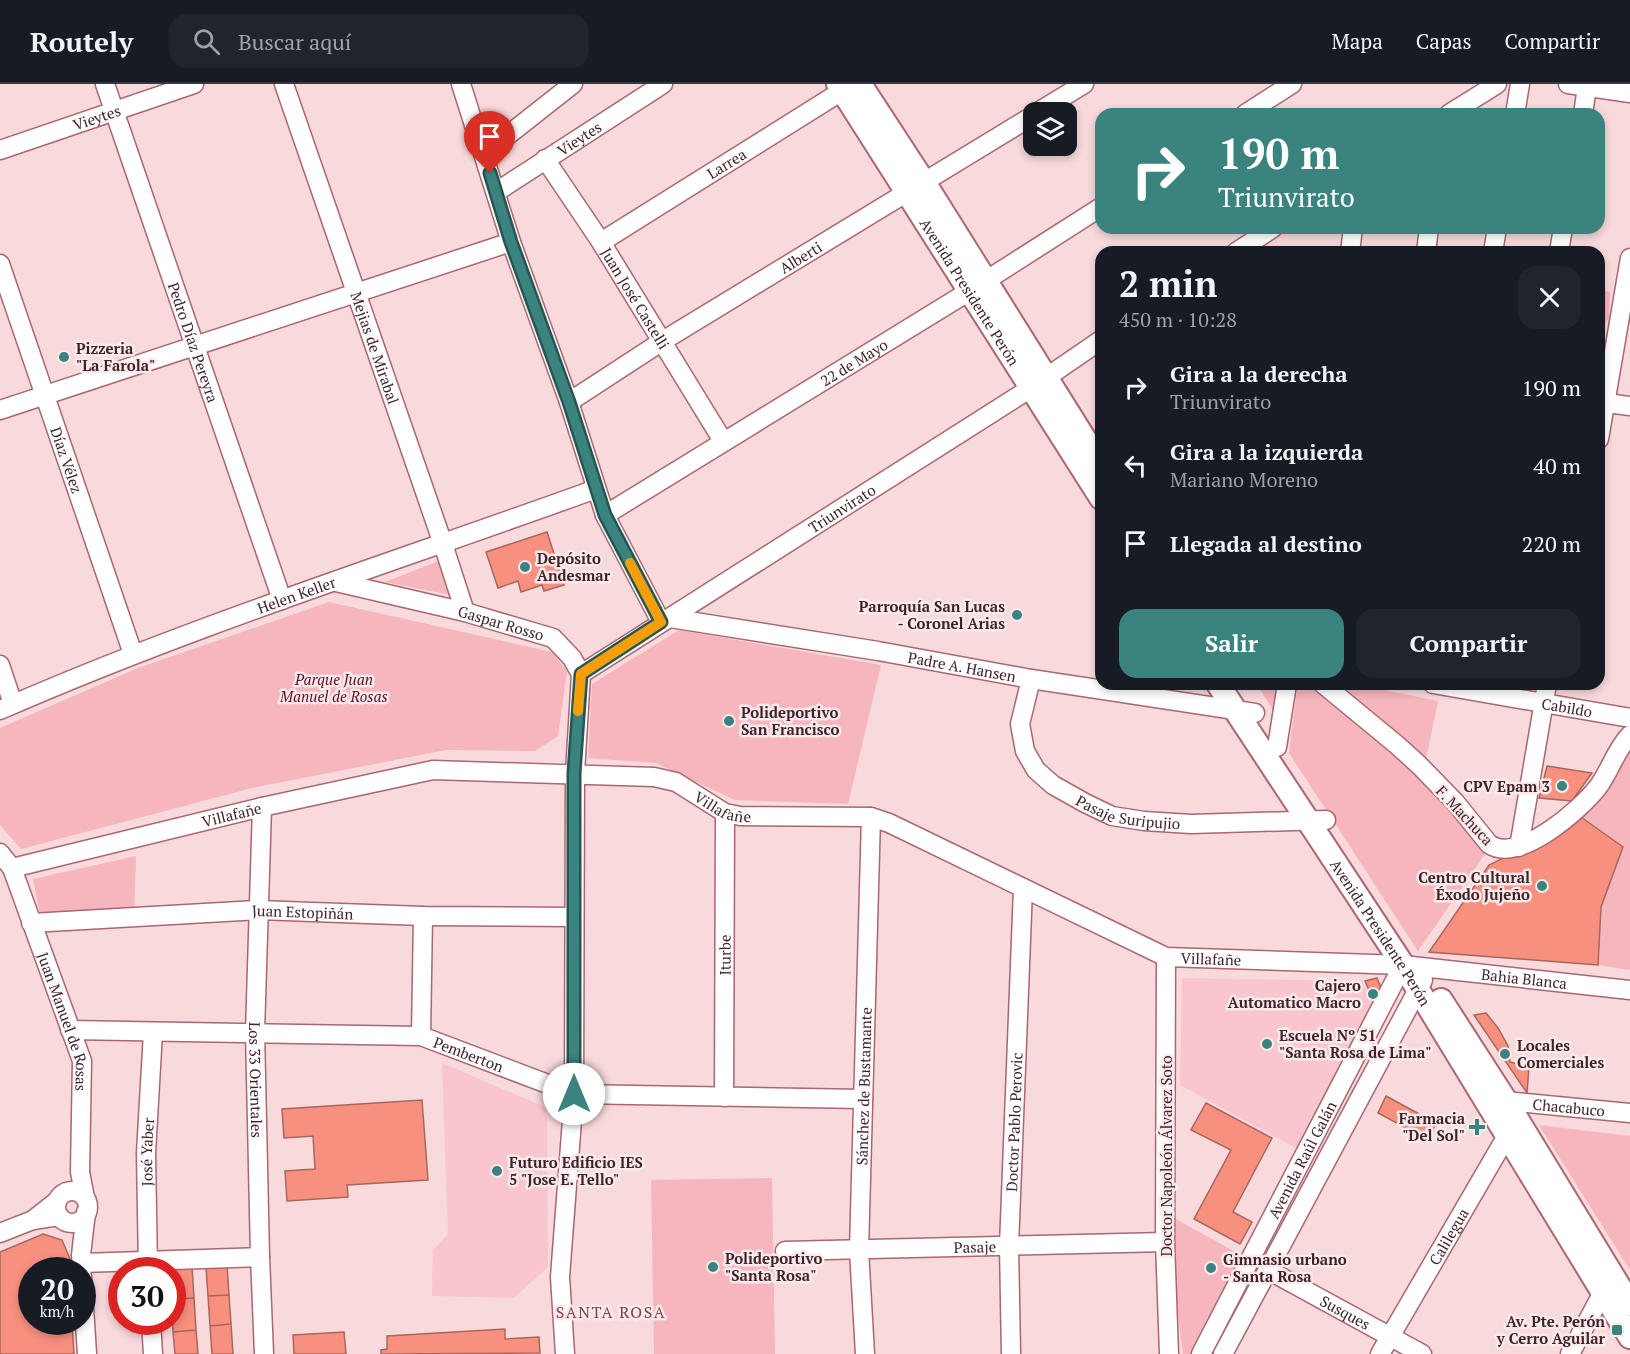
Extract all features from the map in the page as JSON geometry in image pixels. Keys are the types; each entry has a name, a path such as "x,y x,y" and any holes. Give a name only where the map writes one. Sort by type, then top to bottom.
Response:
{"main road":[{"name":"Avenida Presidente Perón","path":"848,86 916,187 1039,383 1095,487"},
{"name":"Avenida Presidente Perón","path":"1039,383 1095,457"},
{"name":"Avenida Presidente Perón","path":"1224,690 1277,747 1317,820"},
{"name":"Avenida Presidente Perón","path":"1238,690 1244,711 1510,1119 1608,1286 1630,1337"},
{"name":"Avenida Presidente Perón","path":"1416,974 1510,1119"},
{"name":"Avenida Presidente Perón","path":"1608,1286 1630,1304"}],"street":[{"name":"Pedro Díaz Pereyra","path":"105,84 282,600"},
{"name":"Vieytes","path":"0,150 194,84"},
{"name":"Mejias de Mirabal","path":"284,84 465,612"},
{"path":"461,84 511,242 569,402 605,515 666,620"},
{"path":"484,154 573,84"},
{"name":"Vieytes","path":"496,192 663,84"},
{"path":"1054,102 1084,84"},
{"path":"1254,108 1292,84"},
{"path":"1459,108 1497,84"},
{"path":"1516,108 1520,84"},
{"path":"1568,84 1630,93"},
{"name":"Larrea","path":"601,242 848,86"},
{"path":"1584,108 1587,87"},
{"name":"Alberti","path":"569,402 661,342 1023,122"},
{"name":"Juan José Castelli","path":"545,159 601,242 723,441"},
{"name":"22 de Mayo","path":"605,515 1095,211"},
{"path":"1245,246 1264,234"},
{"path":"0,410 511,242"},
{"path":"1605,390 1628,289 1630,258"},
{"name":"Díaz Vélez","path":"0,264 133,654"},
{"name":"Triunvirato","path":"581,674 1039,383 1095,344"},
{"path":"1605,403 1630,406"},
{"name":"Helen Keller","path":"7,707 133,654 596,489"},
{"name":"Gaspar Rosso","path":"336,582 465,612 553,638 572,658 581,674"},
{"name":"Padre A. Hansen","path":"666,620 878,651 1095,689"},
{"path":"0,665 7,707"},
{"path":"565,1354 560,1277 574,1094 574,773 581,674"},
{"name":"Pasaje Suripujio","path":"1031,679 1020,724 1024,751 1036,770 1053,785 1085,803 1112,816 1144,821 1191,824 1317,820"},
{"name":"Padre A. Hansen","path":"1104,690 1244,711"},
{"path":"1277,747 1286,690"},
{"name":"F. Machuca","path":"1330,690 1419,765 1455,802 1489,844 1495,848 1519,847"},
{"name":"Cabildo","path":"1468,690 1630,718"},
{"path":"1519,847 1546,690"},
{"path":"1519,847 1541,836 1587,800 1600,784 1630,735"},
{"name":"Villafañe","path":"4,858 262,807 433,770 654,777 676,782 725,813 740,816 871,817 889,823 1166,957 1349,961 1416,974"},
{"name":"Los 33 Orientales","path":"262,807 255,1032 264,1354"},
{"name":"Iturbe","path":"724,1097 725,813"},
{"name":"Sánchez de Bustamante","path":"865,1354 859,1250 871,817"},
{"name":"Juan Manuel de Rosas","path":"4,858 31,923 82,1061 80,1172 85,1205 82,1257"},
{"name":"Doctor Pablo Perovic","path":"1011,1354 1009,1245 1023,888"},
{"name":"Juan Estopiñán","path":"31,923 258,910 423,916 574,917"},
{"path":"421,1036 423,916"},
{"name":"Doctor Napoleón Álvarez Soto","path":"1166,957 1165,1242 1169,1354"},
{"name":"Bahia Blanca","path":"1416,974 1630,990"},
{"name":"Avenida Raúl Galán","path":"1223,1354 1268,1270 1416,974"},
{"name":"Avenida Raúl Galán","path":"1201,1354 1416,974"},
{"name":"Pemberton","path":"70,1030 421,1036 574,1094 863,1099"},
{"name":"José Yaber","path":"147,1257 146,1154 153,1032"},
{"name":"Chacabuco","path":"1510,1119 1630,1113"},
{"name":"Calilegua","path":"1380,1354 1510,1119"},
{"path":"0,1233 61,1208 80,1172"},
{"path":"61,1208 71,1222 81,1220 85,1205 76,1192 65,1192 61,1208 79,1257"},
{"name":"Pasaje","path":"785,1251 1165,1242"},
{"path":"186,1263 260,1257"},
{"name":"Susques","path":"1268,1270 1422,1354"},
{"path":"1570,1354 1608,1286"},
{"name":"Juan Manuel de Rosas","path":"86,1335 87,1354"},
{"path":"152,1335 153,1354"}],"shaded area":[{"name":"Escuela Nº 51 \"Santa Rosa de Lima\"","path":"1182,978 1362,981 1371,1003 1303,1152 1180,1085"},
{"name":"Futuro Edificio IES 5 \"Jose E. Tello\"","path":"442,1063 547,1108 548,1267 514,1298 432,1296 433,1250 448,1234"}],"green space":[{"path":"1605,291 1610,292 1609,318 1605,322"},
{"path":"441,560 451,595 385,582"},
{"name":"Parque Juan Manuel de Rosas","path":"329,602 552,652 567,671 558,736 535,751 446,750 252,788 21,849 0,825 0,728 138,668"},
{"name":"Polideportivo San Francisco","path":"679,630 881,665 848,804 735,800 656,763 588,758 592,684"},
{"path":"1261,690 1281,690 1277,717"},
{"path":"1297,690 1318,690 1413,772 1467,829 1485,854 1418,951 1289,753"},
{"path":"1339,690 1384,690 1438,701 1426,759"},
{"path":"1630,744 1630,970 1598,965 1601,907 1623,847 1580,814"},
{"path":"136,856 134,916 41,919 33,879"},
{"path":"1539,1125 1630,1136 1630,1270"},
{"name":"Polideportivo \"Santa Rosa\"","path":"772,1178 775,1354 654,1354 651,1180"},
{"path":"1174,1218 1248,1259 1202,1354 1183,1354 1176,1286"}],"building":[{"name":"Depósito Andesmar","path":"547,532 564,585 544,591 542,585 521,592 518,581 498,588 486,552"},
{"name":"CPV Epam 3","path":"1547,766 1592,773 1572,801 1539,798"},
{"name":"Centro Cultural Éxodo Jujeño","path":"1577,814 1623,847 1601,907 1598,965 1429,952 1489,865 1534,843"},
{"name":"Cajero Automatico Macro","path":"1377,978 1381,988 1373,1000 1365,981"},
{"name":"Locales Comerciales","path":"1486,1013 1508,1046 1510,1062 1529,1067 1527,1093 1474,1015"},
{"path":"1386,1096 1436,1123 1428,1140 1378,1113"},
{"path":"422,1100 428,1180 347,1185 348,1197 287,1201 285,1171 315,1169 313,1136 284,1138 282,1109"},
{"path":"1206,1103 1272,1138 1233,1212 1252,1222 1240,1244 1194,1219 1231,1150 1191,1130"},
{"path":"43,1234 62,1240 69,1257 18,1257 18,1335 73,1335 74,1354 0,1354 0,1252"},
{"path":"227,1265 229,1295 208,1296 206,1267"},
{"path":"186,1266 192,1266 194,1298 186,1298"},
{"path":"229,1295 231,1324 210,1326 208,1296"},
{"path":"186,1298 194,1298 196,1330 186,1331"},
{"path":"231,1324 233,1354 212,1354 210,1326"},
{"path":"505,1329 505,1339 539,1337 540,1353 381,1354 381,1350 387,1349 387,1336"},
{"path":"196,1330 198,1354 175,1354 173,1335 186,1335 186,1331"},
{"path":"344,1332 346,1354 294,1354 293,1335"}],"slow traffic":[{"path":"578,711 581,674 661,622 630,563"}],"place":[{"name":"Pizzeria \"La Farola\"","path":"64,357"},
{"name":"Depósito Andesmar","path":"525,567"},
{"name":"Parroquía San Lucas - Coronel Arias","path":"1017,615"},
{"name":"Polideportivo San Francisco","path":"729,721"},
{"name":"CPV Epam 3","path":"1562,786"},
{"name":"Centro Cultural Éxodo Jujeño","path":"1542,886"},
{"name":"Cajero Automatico Macro","path":"1373,994"},
{"name":"Escuela Nº 51 \"Santa Rosa de Lima\"","path":"1267,1044"},
{"name":"Locales Comerciales","path":"1505,1054"},
{"name":"Farmacia \"Del Sol\"","path":"1477,1127"},
{"name":"Futuro Edificio IES 5 \"Jose E. Tello\"","path":"497,1171"},
{"name":"Polideportivo \"Santa Rosa\"","path":"713,1267"},
{"name":"Gimnasio urbano - Santa Rosa","path":"1211,1268"},
{"name":"Av. Pte. Perón y Cerro Aguilar","path":"1617,1330"}],"district":[{"name":"SANTA ROSA","path":"611,1312"}],"route":[{"path":"490,173 511,242 569,402 605,515 661,622 581,674 574,773 574,1094"}]}
